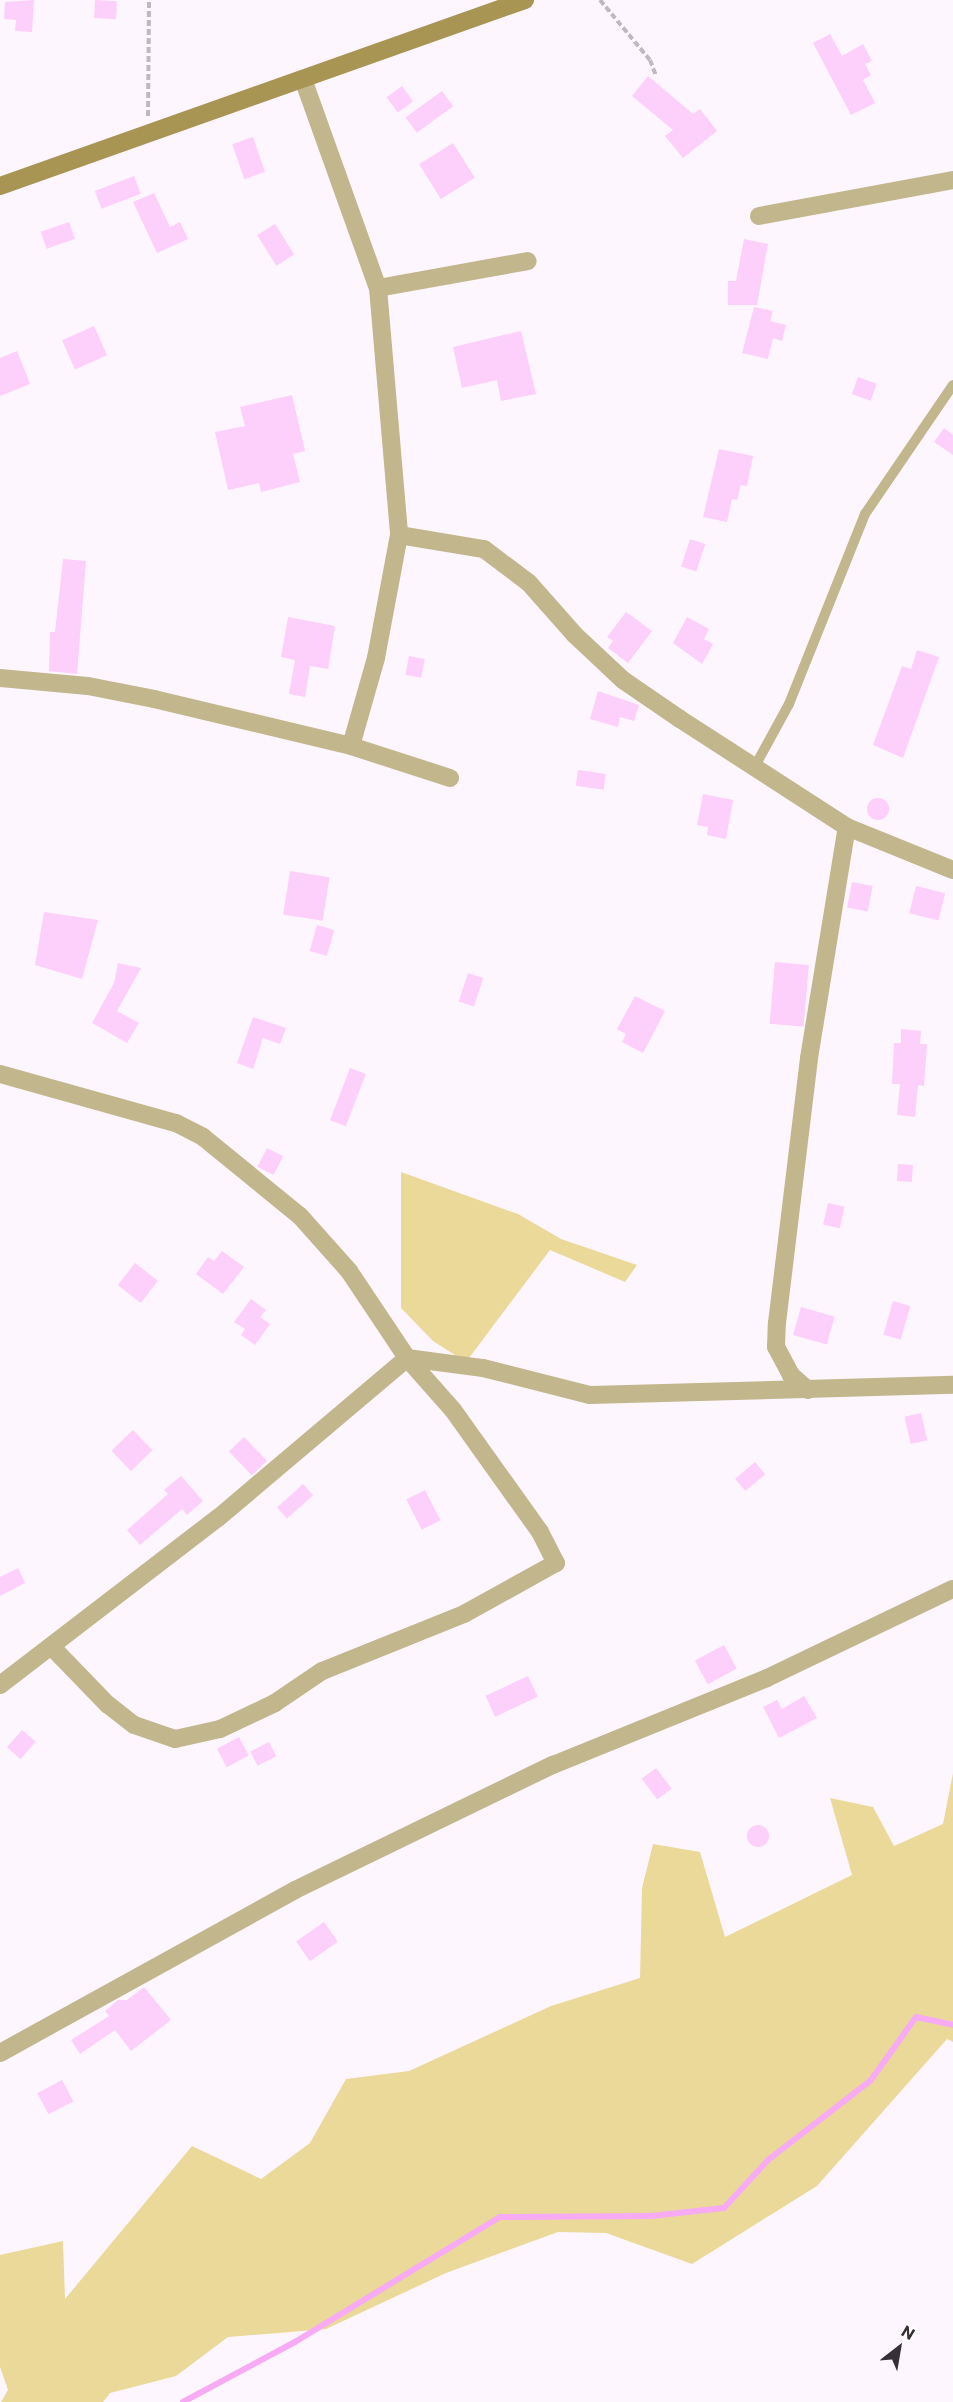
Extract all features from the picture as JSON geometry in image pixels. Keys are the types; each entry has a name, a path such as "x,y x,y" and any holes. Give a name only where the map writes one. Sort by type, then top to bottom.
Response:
{"main road":[{"path":"0,186 150,137 303,79 525,0"}],"street":[{"path":"303,79 378,288 399,535 376,658 351,746"},
{"path":"759,216 953,180"},
{"path":"378,288 528,261"},
{"path":"399,535 483,549 529,583 575,635 623,680 847,827 953,870"},
{"path":"0,678 88,686 351,746 450,777"},
{"path":"808,1390 791,1375 776,1347 777,1323 809,1058 847,827"},
{"path":"0,1074 142,1113 203,1137 300,1216 349,1271 407,1359 453,1410 556,1563 464,1614 322,1671 275,1703 220,1729 175,1739 134,1725 108,1705 53,1648"},
{"path":"0,1685 53,1648 407,1359 483,1368 590,1395 953,1385"},
{"path":"0,2053 295,1890 553,1765 767,1678 953,1589"}],"lane":[{"path":"754,768 789,704 865,514 953,385"}],"path":[{"path":"149,0 150,137"},
{"path":"600,0 650,60 656,76"}],"shaded area":[{"path":"401,1172 518,1214 561,1239 637,1265 625,1282 550,1250 466,1362 433,1341 401,1308"},
{"path":"953,1773 953,2042 947,2039 817,2186 692,2264 606,2233 558,2232 446,2273 326,2329 228,2337 176,2376 110,2393 103,2402 1,2402 8,2390 0,2367 0,2255 63,2241 65,2299 192,2146 261,2179 310,2143 346,2079 409,2071 551,2006 640,1978 642,1888 653,1844 700,1852 725,1937 852,1875 830,1798 873,1807 894,1846 943,1824"}],"building":[{"path":"34,0 32,32 15,31 16,20 4,19 5,2"},
{"path":"95,0 117,1 116,19 94,18"},
{"path":"830,34 842,56 863,44 872,61 865,64 871,75 863,80 875,103 851,115 813,43"},
{"path":"648,76 693,114 700,109 717,131 683,158 665,136 673,130 632,96"},
{"path":"402,86 413,101 398,113 387,97"},
{"path":"442,91 453,106 417,133 406,117"},
{"path":"253,137 265,172 244,179 232,144"},
{"path":"453,143 475,178 441,199 419,164"},
{"path":"134,176 141,194 102,209 95,191"},
{"path":"154,193 170,227 180,222 188,239 157,253 133,202"},
{"path":"69,222 75,239 46,249 41,232"},
{"path":"275,224 294,255 276,266 257,235"},
{"path":"744,239 768,244 757,305 728,305 728,281 736,281"},
{"path":"754,307 773,311 770,321 786,325 782,341 773,338 768,359 742,353"},
{"path":"94,326 107,355 75,369 62,340"},
{"path":"521,331 536,394 501,401 497,380 462,388 453,347"},
{"path":"17,351 30,384 0,396 0,358"},
{"path":"858,377 877,384 871,401 852,394"},
{"path":"292,395 305,451 293,454 300,482 261,492 259,483 228,490 215,432 245,426 240,407"},
{"path":"944,428 953,435 953,455 934,442"},
{"path":"719,449 753,456 747,486 741,485 737,500 732,499 727,522 703,517"},
{"path":"690,539 705,544 696,572 681,567"},
{"path":"63,559 86,561 77,674 49,671 50,632 55,632"},
{"path":"626,612 652,631 628,663 608,648 613,641 607,637"},
{"path":"288,617 335,626 328,669 310,666 305,697 289,694 295,660 281,657"},
{"path":"687,617 709,629 704,639 713,644 702,664 673,643"},
{"path":"917,650 939,657 903,758 873,745 902,666 911,669"},
{"path":"409,656 425,659 421,678 405,675"},
{"path":"598,691 639,705 634,721 620,717 618,727 590,719"},
{"path":"578,770 606,774 604,790 576,786"},
{"path":"703,794 733,800 726,839 707,835 708,827 697,825"},
{"path":"878,798 886,801 889,809 886,817 878,820 870,817 867,809 870,801"},
{"path":"290,871 330,877 323,921 283,914"},
{"path":"852,882 873,886 868,912 847,908"},
{"path":"916,886 945,893 938,920 909,913"},
{"path":"44,912 98,920 82,979 35,965"},
{"path":"317,925 334,930 327,956 310,951"},
{"path":"775,962 809,965 803,1027 770,1024"},
{"path":"118,963 141,968 117,1011 139,1023 127,1043 92,1023 114,983"},
{"path":"468,973 483,978 474,1006 459,1002"},
{"path":"635,996 665,1011 643,1053 622,1042 626,1034 617,1029"},
{"path":"253,1017 286,1028 280,1044 263,1038 253,1069 237,1063"},
{"path":"901,1029 921,1031 920,1044 927,1044 924,1086 918,1085 915,1117 897,1115 900,1084 892,1084 894,1043 901,1043"},
{"path":"350,1068 366,1074 346,1126 330,1120"},
{"path":"267,1148 283,1156 274,1175 257,1167"},
{"path":"898,1164 913,1165 912,1182 897,1181"},
{"path":"828,1203 845,1207 840,1228 823,1224"},
{"path":"222,1251 244,1267 223,1294 196,1274 208,1257 214,1261"},
{"path":"135,1263 158,1281 141,1303 118,1285"},
{"path":"251,1299 266,1310 260,1317 270,1324 255,1345 241,1335 245,1329 234,1322"},
{"path":"893,1301 910,1306 901,1340 883,1335"},
{"path":"801,1307 835,1317 827,1345 793,1335"},
{"path":"921,1413 927,1440 911,1444 904,1417"},
{"path":"133,1430 152,1450 131,1471 111,1451"},
{"path":"244,1437 267,1461 252,1475 229,1452"},
{"path":"755,1462 765,1474 745,1491 735,1479"},
{"path":"181,1476 203,1501 187,1515 182,1509 140,1545 127,1530 168,1494 164,1490"},
{"path":"303,1484 313,1495 287,1519 277,1507"},
{"path":"425,1490 440,1520 422,1530 406,1500"},
{"path":"18,1568 25,1583 0,1596 0,1577"},
{"path":"724,1645 737,1669 708,1684 695,1660"},
{"path":"528,1676 538,1697 495,1717 485,1696"},
{"path":"804,1696 817,1718 779,1738 763,1707 777,1700 782,1709"},
{"path":"22,1730 36,1742 20,1759 7,1747"},
{"path":"239,1737 249,1756 227,1767 217,1749"},
{"path":"269,1742 276,1756 258,1766 250,1752"},
{"path":"656,1768 672,1789 657,1800 642,1779"},
{"path":"758,1825 766,1828 769,1836 766,1844 758,1847 750,1844 747,1836 750,1828"},
{"path":"324,1922 338,1942 310,1961 296,1942"},
{"path":"144,1987 171,2020 131,2051 115,2030 80,2054 71,2040 109,2016 105,2011 118,2000 127,2000"},
{"path":"62,2080 73,2101 49,2114 37,2093"}],"waterway":[{"path":"183,2402 295,2342 500,2217 651,2216 724,2208 768,2160 871,2080 916,2017 953,2025"}]}
